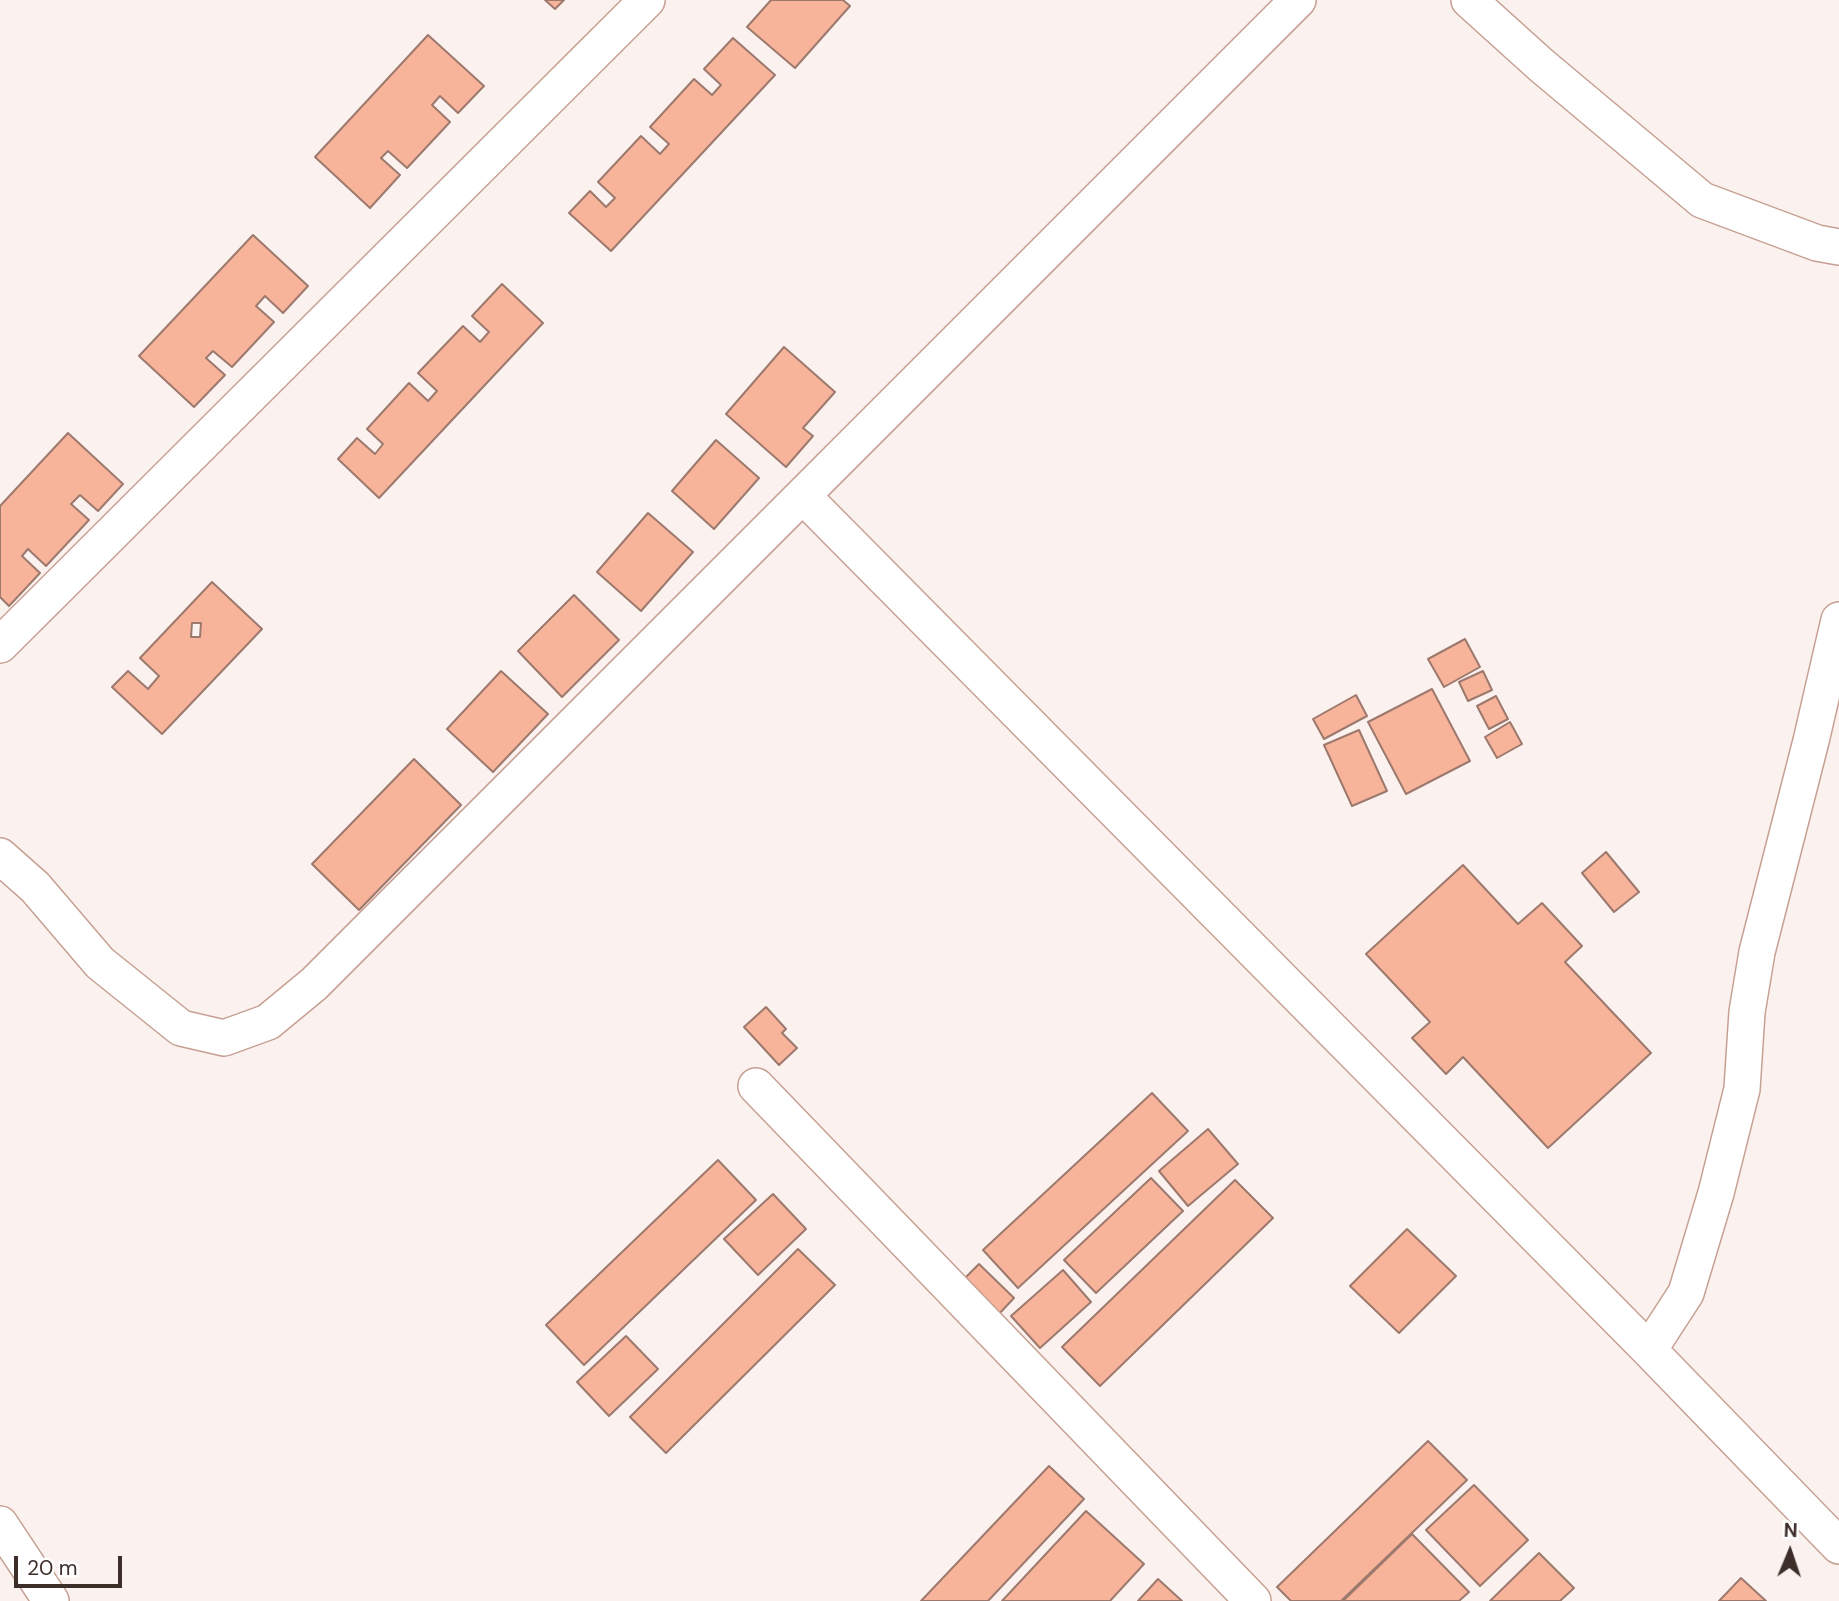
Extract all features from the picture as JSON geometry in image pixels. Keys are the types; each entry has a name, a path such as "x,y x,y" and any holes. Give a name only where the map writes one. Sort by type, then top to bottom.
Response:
{"street":[{"path":"0,645 647,0"},
{"path":"0,856 35,887 100,963 181,1028 224,1038 268,1022 314,985 1298,0"},
{"path":"1469,0 1541,65 1702,200 1817,243 1839,247"},
{"path":"803,496 1839,1546"},
{"path":"1648,1350 1686,1293 1716,1193 1742,1089 1747,1012 1757,952 1839,620"},
{"path":"757,1086 1253,1601"},
{"path":"0,1524 51,1601"}],"building":[{"path":"545,0 564,0 555,9"},
{"path":"771,0 843,0 850,6 795,68 747,27"},
{"path":"428,35 484,86 458,113 440,96 432,105 450,122 407,168 388,151 381,158 400,175 370,208 315,157"},
{"path":"733,38 775,75 611,251 569,213 590,191 606,207 615,198 598,182 641,136 660,154 669,144 650,127 694,79 712,95 721,85 704,69"},
{"path":"253,235 308,286 283,313 265,296 256,306 274,322 232,367 213,351 206,358 225,375 194,407 139,356"},
{"path":"502,284 543,323 379,498 338,459 357,438 375,454 383,444 367,429 409,383 428,401 437,391 418,373 463,326 480,342 489,332 472,316"},
{"path":"784,347 835,392 803,428 813,436 786,467 726,414"},
{"path":"68,433 123,484 98,511 80,495 71,504 89,520 46,566 28,549 22,556 40,573 9,606 0,597 0,506"},
{"path":"716,440 759,478 714,529 672,491"},
{"path":"648,513 693,552 641,611 597,572"},
{"path":"212,582 262,629 162,734 112,687 128,671 148,689 159,676 140,658","holes":["192,623 201,623 200,637 191,637"]},
{"path":"574,595 619,640 562,697 518,651"},
{"path":"1465,639 1480,667 1444,687 1428,659"},
{"path":"501,671 548,714 493,772 447,729"},
{"path":"1483,671 1492,690 1468,701 1459,682"},
{"path":"1432,689 1470,761 1406,794 1368,722"},
{"path":"1356,695 1367,716 1324,739 1313,719"},
{"path":"1496,696 1508,719 1489,729 1477,706"},
{"path":"1510,722 1522,744 1497,758 1485,737"},
{"path":"1359,730 1387,791 1352,806 1324,745"},
{"path":"414,759 461,805 359,910 312,864"},
{"path":"1606,852 1639,892 1614,912 1582,873"},
{"path":"1463,865 1518,924 1542,903 1582,946 1565,962 1651,1053 1548,1148 1463,1057 1446,1074 1412,1038 1430,1022 1366,954"},
{"path":"766,1007 786,1029 782,1033 797,1048 779,1065 744,1027"},
{"path":"1152,1093 1188,1131 1018,1288 983,1250"},
{"path":"1208,1129 1238,1164 1188,1206 1159,1171"},
{"path":"718,1160 756,1200 584,1365 546,1325"},
{"path":"1151,1178 1183,1211 1096,1293 1064,1260"},
{"path":"1235,1180 1273,1218 1100,1386 1062,1347"},
{"path":"773,1194 806,1229 758,1275 724,1239"},
{"path":"1407,1229 1456,1276 1399,1333 1350,1286"},
{"path":"798,1249 835,1285 666,1453 630,1417"},
{"path":"979,1264 1014,1298 998,1315 963,1280"},
{"path":"1063,1270 1091,1302 1040,1348 1011,1316"},
{"path":"626,1336 658,1369 609,1416 577,1382"},
{"path":"1428,1441 1467,1480 1341,1601 1291,1601 1277,1587"},
{"path":"1049,1466 1084,1499 988,1601 921,1601"},
{"path":"1474,1485 1528,1540 1480,1586 1426,1530"},
{"path":"1086,1511 1144,1564 1110,1601 1002,1601"},
{"path":"1412,1534 1469,1592 1459,1601 1343,1601"},
{"path":"1539,1553 1574,1588 1560,1601 1490,1601"},
{"path":"1741,1578 1766,1601 1719,1601"},
{"path":"1158,1579 1182,1601 1138,1601"}]}
